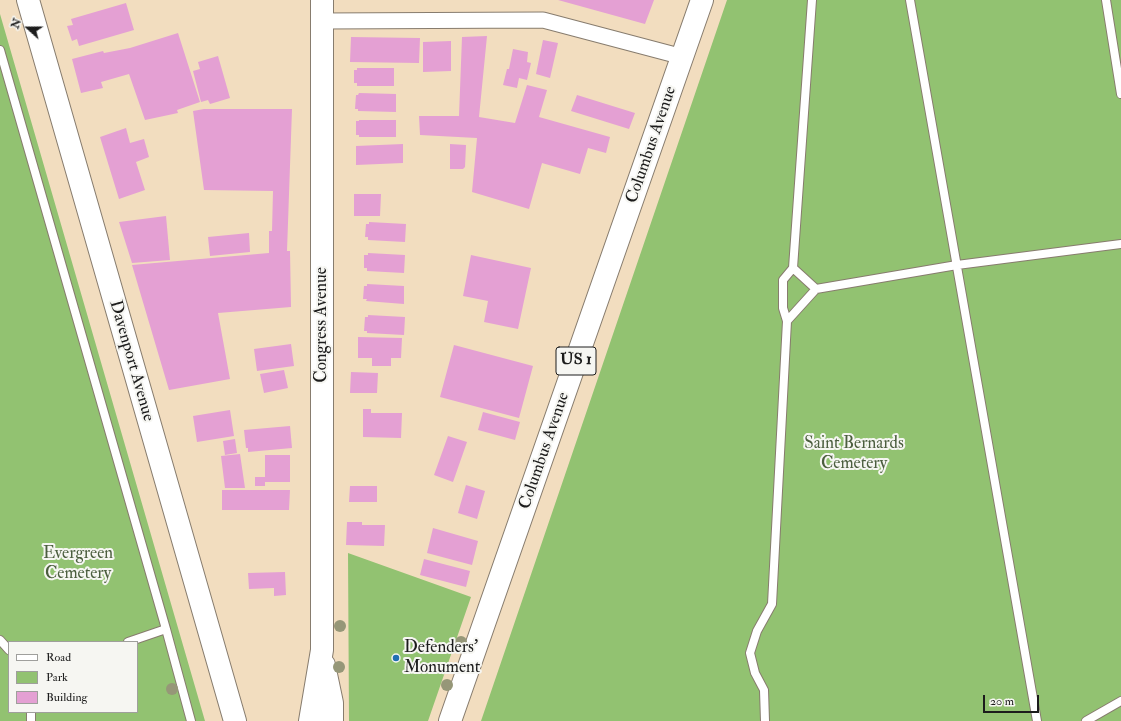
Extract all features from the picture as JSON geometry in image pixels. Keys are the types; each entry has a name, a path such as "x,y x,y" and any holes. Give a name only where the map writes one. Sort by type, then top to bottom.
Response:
{"main road":[{"name":"Davenport Avenue","path":"28,0 235,721"},
{"name":"Columbus Avenue","path":"450,721 702,0"},
{"name":"Congress Avenue","path":"310,721 322,650 322,11"},
{"name":"Congress Avenue","path":"322,650 332,703 332,721"}],"street":[{"path":"322,11 543,20 683,57"}],"lane":[{"path":"765,721 764,690 755,673 750,653 757,630 772,604 787,321 783,308 783,280 793,268 812,0"},
{"path":"910,0 1037,721"},
{"path":"1106,0 1121,94"},
{"path":"0,50 191,721"},
{"path":"787,321 816,289 957,265 1121,244"},
{"path":"793,268 816,289"},
{"path":"131,641 166,629"},
{"path":"0,640 8,649"},
{"path":"1086,721 1121,701"}],"green space":[{"name":"Saint Bernards Cemetery","path":"727,0 1121,0 1121,721 481,721"},
{"name":"Evergreen Cemetery","path":"0,14 205,721 0,721"},
{"path":"348,553 471,597 428,721 349,721"}],"building":[{"path":"558,0 654,0 645,24"},
{"path":"126,3 134,30 79,46 77,39 72,41 67,26 73,25 71,19"},
{"path":"178,33 200,102 177,110 178,113 145,120 129,74 101,82 103,88 81,93 72,59 103,51 104,53 130,48"},
{"path":"487,36 479,117 515,123 527,85 547,90 539,117 610,137 606,153 588,148 580,174 542,163 529,209 472,192 477,138 420,135 419,116 459,116 462,37"},
{"path":"351,37 420,38 419,63 350,62"},
{"path":"543,40 558,43 550,78 536,74"},
{"path":"451,41 451,71 423,72 423,42"},
{"path":"513,49 528,52 527,62 531,63 527,80 519,78 517,88 503,85 507,69 509,69"},
{"path":"218,56 230,98 210,104 208,100 201,102 193,71 200,69 198,62"},
{"path":"357,68 394,68 394,86 357,86 357,83 354,83 354,70 357,70"},
{"path":"359,93 396,94 396,112 358,111 358,109 355,109 356,95"},
{"path":"577,95 635,113 629,129 571,111"},
{"path":"204,109 292,109 287,251 290,251 291,307 218,313 230,379 169,390 132,265 269,253 269,231 272,231 273,191 204,190 193,111"},
{"path":"396,120 396,137 359,137 359,135 356,135 356,121"},
{"path":"126,128 130,143 144,139 149,157 136,162 145,190 119,199 100,137"},
{"path":"403,144 403,163 356,165 356,146"},
{"path":"450,144 466,145 465,167 463,169 450,169"},
{"path":"354,194 381,194 380,216 354,216"},
{"path":"166,216 170,260 132,263 119,222"},
{"path":"369,222 406,224 405,242 368,240 368,237 365,237 366,224 369,224"},
{"path":"249,233 250,252 210,256 208,237"},
{"path":"368,253 405,255 404,273 367,271 367,268 364,268 364,255 368,255"},
{"path":"471,255 531,268 518,329 484,322 488,301 463,296"},
{"path":"367,284 404,286 404,304 366,301 367,299 363,299 364,286 367,286"},
{"path":"368,315 405,317 404,335 367,333 367,331 364,331 365,317 368,317"},
{"path":"358,337 402,338 401,358 391,358 391,366 372,366 372,358 358,358"},
{"path":"291,344 294,366 257,371 254,349"},
{"path":"454,345 533,366 519,418 440,397"},
{"path":"284,370 288,388 264,393 260,374"},
{"path":"351,372 378,373 377,393 350,393"},
{"path":"363,409 371,409 371,413 402,413 401,438 363,437"},
{"path":"230,410 234,436 197,442 193,416"},
{"path":"483,412 520,422 515,440 478,430"},
{"path":"290,426 292,448 248,452 248,448 246,448 244,430"},
{"path":"448,436 467,442 453,482 434,475"},
{"path":"235,439 237,453 225,455 223,441"},
{"path":"240,454 245,488 225,488 221,456"},
{"path":"265,455 290,455 290,482 265,482 265,486 255,486 255,477 265,477"},
{"path":"466,485 485,491 477,519 458,513"},
{"path":"350,486 377,486 377,502 349,502"},
{"path":"222,490 290,490 289,510 222,510"},
{"path":"347,522 362,522 362,525 385,525 384,546 346,545"},
{"path":"433,528 478,541 472,565 427,553"},
{"path":"424,559 470,571 466,587 420,575"},
{"path":"285,572 286,595 274,596 274,588 249,589 248,573"}],"place":[{"name":"Defenders’ Monument","path":"396,658"}]}
